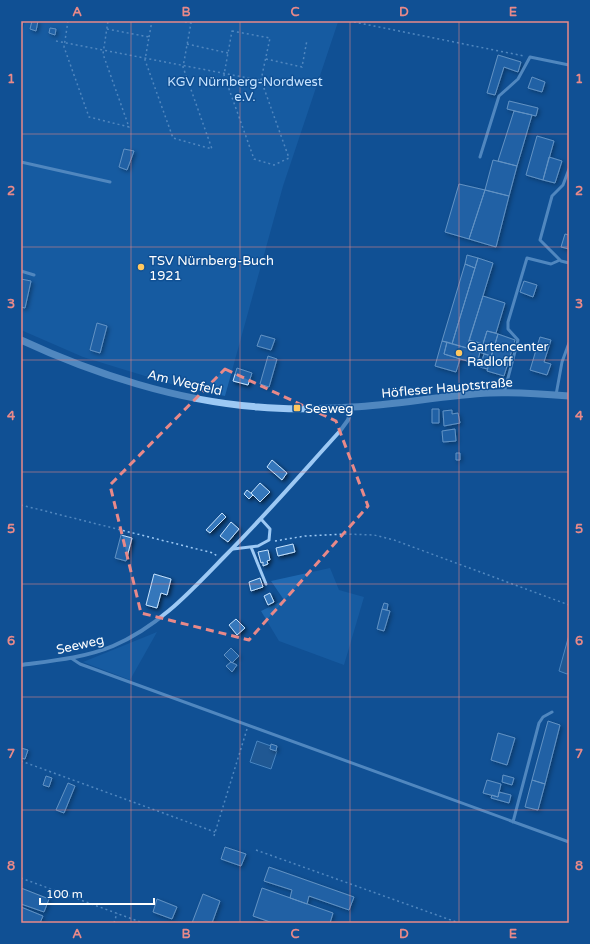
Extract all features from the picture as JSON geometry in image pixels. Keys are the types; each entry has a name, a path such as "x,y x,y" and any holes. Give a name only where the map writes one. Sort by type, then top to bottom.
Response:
{"street":[{"name":"Am Wegfeld","path":"21,340 81,364 132,381 219,402 260,408 352,407"},
{"name":"Höfleser Hauptstraße","path":"352,407 504,393 569,396"},
{"name":"Seeweg","path":"21,665 71,658 112,646 150,627 185,599 261,519 340,431 348,420 352,407"}],"lane":[{"path":"21,25 22,21"},
{"path":"480,157 499,96 518,79 530,57 569,65"},
{"path":"21,162 110,182"},
{"path":"569,169 563,185 552,196 540,240 560,260 569,263"},
{"path":"504,393 518,340 508,329 508,322 527,258 550,264 560,260"},
{"path":"21,271 34,276"},
{"path":"556,395 562,362 569,343"},
{"path":"232,549 258,546 269,540 270,529 261,519"},
{"path":"251,547 266,584"},
{"path":"71,658 80,664 569,842"},
{"path":"513,822 539,723 542,718 552,712"}],"path":[{"path":"68,21 64,42 89,117 129,127 102,49 108,21"},
{"path":"152,21 145,57 173,138 212,149 183,64 191,22 180,21"},
{"path":"349,21 530,57"},
{"path":"107,29 149,37"},
{"path":"232,31 270,38 261,80 289,158 274,165 254,160 224,72 228,53 232,31"},
{"path":"56,40 295,86"},
{"path":"266,59 302,67 307,40"},
{"path":"187,44 228,53"},
{"path":"21,505 213,553 222,559"},
{"path":"269,540 276,541 305,536 374,535 394,540 569,605"},
{"path":"214,836 248,726"},
{"path":"21,761 215,832"},
{"path":"256,850 460,923"},
{"path":"21,878 143,923"},
{"path":"114,923 117,913"}],"highlighted area":[{"path":"225,369 336,421 368,506 249,640 141,613 110,485"}],"green space":[{"name":"TSV Nürnberg-Buch 1921","path":"25,21 338,22 283,186 225,396 181,387 83,357 21,330 21,37"},
{"path":"330,568 339,590 364,597 344,665 279,641 261,611 284,600 271,581"},
{"path":"157,632 130,680 83,662"}],"shaded area":[{"path":"569,635 569,673 567,674 559,671"},
{"path":"257,741 271,746 270,749 277,751 271,769 250,762"}],"building":[{"path":"32,21 38,21 36,31 30,29"},
{"path":"50,28 56,29 55,35 49,33"},
{"path":"498,55 521,62 518,72 504,67 495,95 487,93"},
{"path":"532,77 545,82 542,92 528,88"},
{"path":"509,101 538,108 536,116 507,109"},
{"path":"514,111 532,115 517,166 498,161"},
{"path":"537,136 554,141 543,180 526,175"},
{"path":"124,149 134,151 127,170 119,167"},
{"path":"549,157 562,161 555,183 543,180"},
{"path":"493,160 517,166 509,196 485,190"},
{"path":"459,184 485,190 469,239 445,232"},
{"path":"485,190 509,196 496,247 469,239"},
{"path":"565,234 569,235 569,249 561,247"},
{"path":"467,255 478,258 475,268 465,264"},
{"path":"478,258 493,263 467,348 452,344"},
{"path":"465,264 475,268 452,344 442,341"},
{"path":"21,279 31,281 25,308 21,307"},
{"path":"524,281 537,285 533,297 520,292"},
{"path":"483,296 505,303 496,333 487,331 483,344 469,340"},
{"path":"97,323 107,326 100,353 90,350"},
{"path":"487,331 498,334 494,347 483,344"},
{"path":"498,334 515,340 504,376 487,371"},
{"path":"261,335 275,339 271,350 257,346"},
{"path":"540,337 551,340 544,362 551,364 547,375 530,370"},
{"path":"469,340 494,347 491,356 467,348"},
{"path":"442,341 447,342 444,354 460,359 456,372 435,366"},
{"path":"447,342 480,352 477,364 444,354"},
{"path":"484,354 491,356 487,369 480,367"},
{"path":"268,356 277,359 269,387 260,384"},
{"path":"237,368 252,373 248,385 233,381"},
{"path":"432,409 439,409 439,423 432,423"},
{"path":"452,410 452,414 458,413 460,423 444,426 443,411"},
{"path":"455,429 456,441 443,442 442,431"},
{"path":"456,453 460,453 460,460 456,460"},
{"path":"272,460 287,473 282,480 267,467"},
{"path":"260,483 270,492 260,502 251,493"},
{"path":"247,490 253,495 249,499 244,494"},
{"path":"222,513 226,517 210,533 206,530"},
{"path":"231,522 239,529 228,542 220,536"},
{"path":"121,535 132,538 126,561 115,558"},
{"path":"293,544 295,552 278,556 276,548"},
{"path":"268,550 270,560 267,561 268,564 263,566 263,562 261,563 258,552"},
{"path":"154,574 171,579 167,595 161,593 157,608 146,605"},
{"path":"260,578 263,587 251,591 249,582"},
{"path":"270,593 274,602 268,605 264,596"},
{"path":"384,603 388,604 387,610 382,609"},
{"path":"382,609 390,611 384,631 377,629"},
{"path":"236,619 245,628 237,635 229,625"},
{"path":"231,648 239,656 232,663 224,655"},
{"path":"231,662 237,665 232,672 226,666"},
{"path":"548,721 560,725 545,784 532,780"},
{"path":"498,733 515,738 507,765 491,760"},
{"path":"271,744 277,746 276,751 270,749"},
{"path":"21,748 28,750 25,759 21,758"},
{"path":"503,775 514,778 512,785 502,782"},
{"path":"46,776 52,778 49,787 43,785"},
{"path":"487,780 501,784 498,797 483,793"},
{"path":"532,780 545,784 538,810 525,807"},
{"path":"68,783 75,786 64,813 56,810"},
{"path":"499,792 511,795 509,803 491,798 492,795 498,797"},
{"path":"225,847 246,854 241,866 221,859"},
{"path":"269,867 354,897 349,910 309,896 307,904 290,898 292,890 264,881"},
{"path":"21,888 49,899 44,912 21,904"},
{"path":"262,888 333,913 330,923 273,923 253,916"},
{"path":"203,894 220,901 212,923 192,923"},
{"path":"157,899 177,907 172,919 153,912"},
{"path":"21,907 43,916 40,923 21,923"}],"place":[{"name":"TSV Nürnberg-Buch 1921","path":"141,267"},
{"name":"Gartencenter Radloff","path":"459,353"},
{"name":"Seeweg","path":"297,408"}],"park label":[{"name":"KGV Nürnberg-Nordwest e.V.","path":"245,88"}]}
